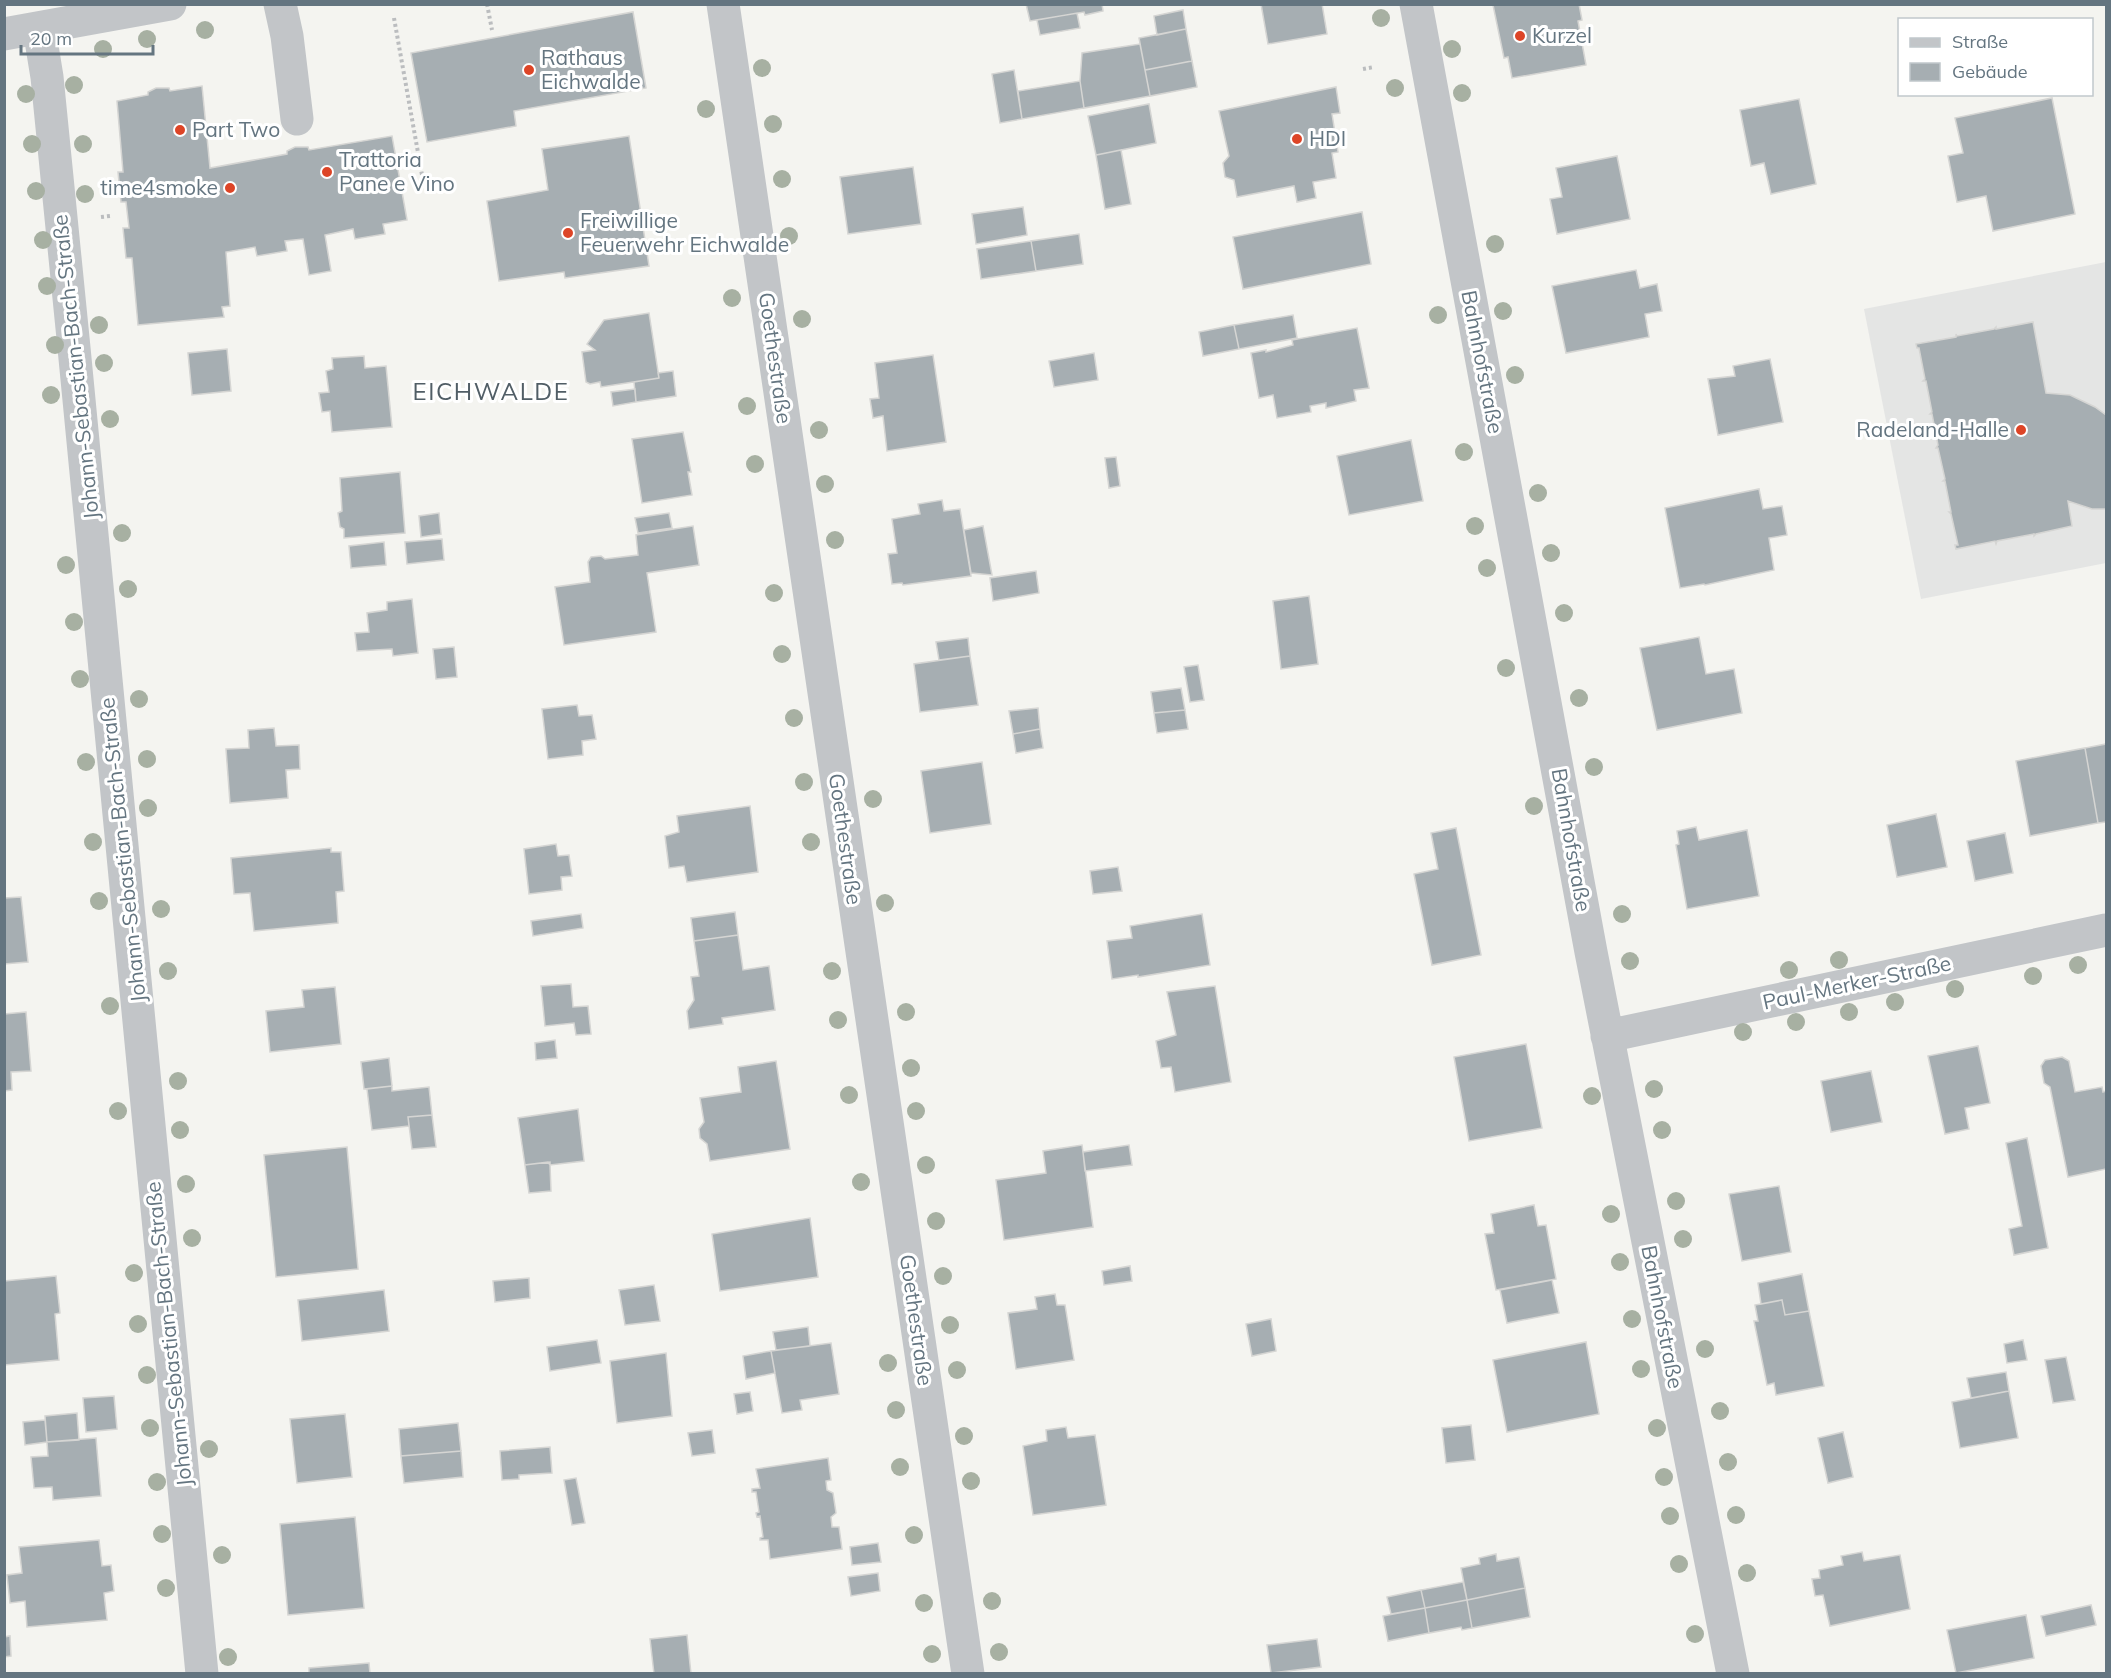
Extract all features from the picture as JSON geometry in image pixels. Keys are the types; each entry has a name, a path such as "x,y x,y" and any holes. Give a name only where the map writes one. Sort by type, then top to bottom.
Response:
{"street":[{"path":"4,34 170,4"},
{"path":"280,4 287,36 297,119"},
{"name":"Goethestraße","path":"723,4 968,1674"},
{"name":"Bahnhofstraße","path":"1416,4 1608,1036 1732,1674"},
{"name":"Johann-Sebastian-Bach-Straße","path":"39,28 47,77 73,337 202,1674"},
{"name":"Paul-Merker-Straße","path":"1608,1036 2106,930"}],"path":[{"path":"487,4 492,30"},
{"path":"394,18 423,175"},
{"path":"1363,69 1374,67"}],"shaded area":[{"path":"2106,262 2106,563 1921,599 1864,309"}],"building":[{"path":"1026,4 1102,4 1103,11 1030,21"},
{"path":"1261,4 1322,4 1327,34 1268,44"},
{"path":"1579,4 1582,20 1578,21 1586,65 1512,78 1508,57 1504,58 1493,5"},
{"path":"1183,10 1186,29 1157,35 1154,16"},
{"name":"Rathaus Eichwalde","path":"633,12 646,88 514,111 516,126 427,142 411,53"},
{"path":"1077,13 1080,28 1040,35 1037,20"},
{"path":"1186,29 1192,61 1145,70 1139,38"},
{"path":"1140,44 1150,96 1084,108 1080,81 1082,53"},
{"path":"1192,61 1197,87 1150,96 1145,70"},
{"path":"1014,70 1022,119 1000,123 992,74"},
{"path":"1080,81 1084,108 1022,119 1018,91"},
{"path":"202,86 210,168 287,154 287,151 295,147 308,147 309,150 392,136 407,220 383,224 385,234 355,239 353,229 325,235 331,271 309,275 303,239 285,241 287,251 257,256 255,247 226,252 230,306 222,307 224,317 138,325 132,258 126,258 123,228 129,228 126,202 121,202 118,172 123,172 117,101 148,95 148,92 156,88 169,88 170,91"},
{"path":"1336,87 1340,113 1332,114 1338,152 1332,153 1336,178 1313,182 1316,198 1297,202 1294,186 1237,197 1234,180 1225,177 1223,163 1229,156 1219,111"},
{"path":"2052,98 2075,214 1993,231 1986,196 1957,202 1948,156 1963,153 1955,118"},
{"path":"1799,99 1816,184 1771,194 1764,163 1751,166 1740,110"},
{"path":"1149,104 1156,143 1096,155 1088,116"},
{"name":"Freiwillige Feuerwehr Eichwalde","path":"629,136 649,266 565,278 564,272 499,281 487,201 548,190 542,149"},
{"path":"1121,150 1131,204 1105,209 1096,155"},
{"path":"1617,156 1630,219 1557,234 1550,199 1562,197 1556,168"},
{"path":"913,167 921,224 848,234 840,177"},
{"path":"1023,207 1027,235 976,244 972,214"},
{"path":"1362,212 1371,264 1243,289 1233,237"},
{"path":"1079,234 1083,264 1036,271 1031,241"},
{"path":"1031,241 1036,271 981,279 977,249"},
{"path":"1636,270 1640,288 1657,284 1662,311 1645,314 1649,337 1566,353 1552,286"},
{"path":"649,313 659,378 601,387 600,382 590,384 586,382 582,352 595,350 587,344 604,320"},
{"path":"1293,315 1297,338 1239,349 1234,325"},
{"name":"Radeland-Halle","path":"2033,322 2046,393 2070,395 2106,415 2106,509 2092,509 2068,501 2072,526 2034,536 2034,534 1997,541 1996,544 1995,541 1956,549 1955,545 1958,545 1949,512 1951,512 1938,448 1936,448 1938,445 1932,414 1930,414 1932,412 1926,381 1923,381 1925,379 1919,348 1916,344 1956,337 1956,334 1957,336"},
{"path":"1234,325 1239,349 1203,356 1199,332"},
{"path":"1357,328 1369,388 1354,390 1356,401 1326,408 1326,403 1310,406 1311,412 1277,418 1273,395 1259,398 1251,353 1266,350 1266,352 1293,345 1292,340"},
{"path":"227,349 231,391 192,395 188,353"},
{"path":"1094,353 1098,380 1054,387 1049,361"},
{"path":"933,355 946,442 887,451 883,416 873,418 870,399 879,398 875,363"},
{"path":"364,356 365,368 386,366 392,427 332,432 330,411 322,412 319,393 329,392 326,371 333,369 332,358"},
{"path":"1770,359 1783,422 1718,435 1708,379 1735,376 1733,366"},
{"path":"673,371 676,396 636,402 634,382 659,378 658,373"},
{"path":"635,389 636,402 613,406 611,392"},
{"path":"683,432 691,472 688,472 692,495 642,503 632,439"},
{"path":"1411,440 1423,501 1349,515 1337,456"},
{"path":"1116,457 1120,486 1109,488 1105,458"},
{"path":"400,472 405,533 344,538 344,529 340,527 338,513 342,511 340,478"},
{"path":"1759,489 1763,509 1782,506 1787,535 1769,538 1774,570 1680,588 1665,508"},
{"path":"942,500 944,511 960,509 971,576 903,585 902,583 892,584 888,554 897,553 892,519 920,514 918,504"},
{"path":"439,513 441,534 421,537 419,516"},
{"path":"669,513 672,528 638,533 635,518"},
{"path":"693,526 699,565 647,573 656,632 564,645 555,587 590,582 588,562 591,557 601,556 605,559 638,555 636,535"},
{"path":"983,526 992,575 971,573 964,530"},
{"path":"442,539 444,560 407,564 405,542"},
{"path":"384,542 386,565 351,568 349,546"},
{"path":"1036,571 1039,593 993,601 990,578"},
{"path":"1309,596 1318,664 1281,669 1273,601"},
{"path":"412,599 418,653 393,656 392,649 357,651 355,633 369,632 367,613 387,610 387,602"},
{"path":"1699,637 1706,674 1734,669 1742,713 1657,730 1640,648"},
{"path":"968,638 970,656 939,660 936,642"},
{"path":"454,647 457,677 436,679 433,649"},
{"path":"970,656 978,705 920,712 914,664"},
{"path":"1198,665 1204,700 1190,702 1184,667"},
{"path":"1181,688 1185,710 1154,713 1151,692"},
{"path":"577,705 579,716 592,715 596,739 582,741 583,755 548,759 542,709"},
{"path":"1038,708 1040,729 1013,734 1009,711"},
{"path":"1185,710 1188,729 1157,733 1154,713"},
{"path":"274,728 276,746 299,745 300,769 286,770 288,798 230,803 226,749 249,748 248,730"},
{"path":"1040,729 1043,748 1016,753 1013,734"},
{"path":"2106,744 2106,822 2098,823 2085,748"},
{"path":"2085,748 2098,823 2030,836 2016,761"},
{"path":"982,762 991,824 930,833 921,771"},
{"path":"750,806 758,872 687,882 684,866 669,868 665,836 679,832 677,816"},
{"path":"1936,814 1947,867 1897,877 1887,825"},
{"path":"1696,827 1699,840 1747,830 1759,896 1687,909 1676,845 1679,844 1677,831"},
{"path":"1456,828 1481,955 1432,965 1414,874 1438,869 1431,833"},
{"path":"2005,833 2013,873 1975,881 1967,841"},
{"path":"556,844 558,856 569,855 572,876 561,877 562,890 529,894 524,849"},
{"path":"331,848 331,852 341,852 344,891 336,892 338,923 254,931 250,893 234,894 231,858"},
{"path":"1118,867 1122,891 1093,894 1090,871"},
{"path":"21,897 28,962 4,964 4,898"},
{"path":"735,912 738,935 694,941 691,918"},
{"path":"581,914 583,928 533,936 531,921"},
{"path":"1202,914 1210,965 1112,979 1107,941 1132,938 1130,926"},
{"path":"738,935 743,970 769,966 775,1010 722,1018 723,1024 689,1029 687,1011 694,1000 691,977 699,976 694,941"},
{"path":"571,984 573,1007 588,1006 591,1034 576,1035 574,1023 545,1026 541,986"},
{"path":"1215,986 1231,1082 1175,1092 1171,1067 1161,1068 1156,1041 1176,1035 1167,992"},
{"path":"335,987 341,1044 270,1052 266,1011 304,1007 302,990"},
{"path":"26,1012 31,1071 11,1072 12,1090 4,1091 4,1014"},
{"path":"555,1040 557,1058 536,1060 535,1043"},
{"path":"1526,1044 1542,1128 1469,1141 1454,1057"},
{"path":"1978,1046 1990,1103 1965,1108 1969,1129 1945,1134 1928,1056"},
{"path":"2062,1057 2069,1061 2075,1092 2102,1087 2103,1092 2106,1091 2106,1169 2068,1177 2050,1087 2044,1083 2041,1066 2045,1060"},
{"path":"389,1058 392,1086 364,1089 361,1062"},
{"path":"776,1061 790,1149 710,1161 707,1144 700,1138 699,1129 704,1122 700,1098 741,1092 738,1067"},
{"path":"1871,1071 1882,1122 1831,1132 1821,1081"},
{"path":"392,1086 392,1091 429,1087 432,1115 408,1117 409,1126 372,1130 367,1089"},
{"path":"578,1109 584,1161 525,1165 518,1118"},
{"path":"432,1115 436,1147 412,1149 408,1117"},
{"path":"2027,1138 2048,1248 2014,1255 2009,1229 2022,1226 2006,1143"},
{"path":"1082,1145 1093,1227 1004,1240 996,1180 1046,1173 1043,1151"},
{"path":"1129,1145 1132,1165 1085,1171 1083,1152"},
{"path":"347,1147 358,1269 276,1277 264,1155"},
{"path":"548,1162 551,1191 529,1193 525,1165"},
{"path":"1779,1186 1791,1252 1742,1261 1729,1194"},
{"path":"1534,1205 1538,1226 1546,1225 1556,1279 1496,1290 1485,1234 1494,1233 1491,1214"},
{"path":"810,1218 818,1277 720,1291 712,1234"},
{"path":"1130,1266 1132,1281 1104,1285 1102,1271"},
{"path":"1802,1274 1809,1311 1785,1315 1782,1300 1761,1304 1758,1283"},
{"path":"56,1276 60,1313 55,1314 59,1360 4,1365 4,1281"},
{"path":"529,1278 530,1298 495,1302 493,1281"},
{"path":"1552,1280 1559,1313 1507,1323 1500,1290"},
{"path":"654,1285 660,1321 625,1325 619,1290"},
{"path":"384,1290 389,1331 302,1341 298,1300"},
{"path":"1055,1294 1057,1305 1065,1305 1074,1360 1016,1369 1008,1313 1037,1309 1035,1297"},
{"path":"1782,1300 1785,1315 1809,1311 1824,1386 1776,1395 1774,1383 1767,1385 1754,1321 1758,1321 1755,1305"},
{"path":"1271,1319 1276,1351 1252,1356 1246,1324"},
{"path":"808,1327 810,1346 776,1350 773,1332"},
{"path":"597,1340 601,1363 550,1371 547,1347"},
{"path":"2023,1340 2027,1360 2007,1363 2004,1344"},
{"path":"1586,1342 1599,1414 1507,1432 1493,1360"},
{"path":"831,1343 839,1394 800,1400 802,1410 782,1413 771,1351"},
{"path":"771,1351 775,1373 746,1379 743,1356"},
{"path":"666,1353 672,1416 617,1423 610,1361"},
{"path":"2066,1357 2075,1400 2053,1403 2045,1360"},
{"path":"2006,1372 2009,1391 1971,1398 1967,1378"},
{"path":"2009,1391 2018,1438 1960,1448 1952,1402"},
{"path":"750,1392 753,1411 737,1414 734,1394"},
{"path":"114,1396 117,1429 86,1432 83,1398"},
{"path":"77,1413 79,1440 47,1442 45,1416"},
{"path":"345,1414 352,1477 297,1483 290,1419"},
{"path":"45,1420 47,1442 25,1445 23,1422"},
{"path":"458,1423 461,1451 401,1456 399,1429"},
{"path":"1471,1425 1475,1460 1446,1463 1442,1428"},
{"path":"1066,1427 1068,1438 1095,1435 1106,1505 1033,1515 1023,1446 1047,1441 1046,1430"},
{"path":"712,1430 715,1453 692,1456 688,1433"},
{"path":"1843,1432 1853,1477 1828,1483 1818,1438"},
{"path":"96,1438 101,1496 53,1500 52,1487 34,1488 31,1457 48,1456 47,1442"},
{"path":"550,1447 552,1473 519,1475 519,1479 502,1480 500,1451"},
{"path":"461,1451 463,1477 404,1483 401,1456"},
{"path":"828,1458 831,1480 826,1481 827,1490 833,1493 836,1513 831,1517 832,1527 839,1527 842,1549 770,1559 768,1540 760,1540 763,1537 760,1516 757,1517 756,1513 759,1512 756,1492 752,1492 752,1489 760,1488 756,1469"},
{"path":"576,1478 585,1523 572,1525 564,1480"},
{"path":"355,1517 364,1608 288,1615 280,1524"},
{"path":"99,1540 102,1566 111,1565 114,1591 104,1593 107,1620 27,1627 25,1601 10,1603 7,1575 22,1573 19,1547"},
{"path":"878,1543 881,1562 852,1565 850,1547"},
{"path":"1862,1552 1864,1561 1900,1555 1910,1609 1830,1626 1823,1595 1815,1596 1812,1579 1820,1578 1819,1570 1843,1565 1841,1556"},
{"path":"1496,1554 1497,1561 1519,1557 1525,1588 1467,1600 1461,1568 1480,1564 1479,1558"},
{"path":"878,1573 880,1591 851,1596 848,1577"},
{"path":"1463,1582 1467,1600 1425,1608 1421,1590"},
{"path":"1525,1588 1530,1617 1472,1628 1467,1600"},
{"path":"1421,1590 1425,1608 1391,1614 1387,1597"},
{"path":"1467,1600 1472,1628 1462,1630 1461,1627 1429,1633 1425,1608"},
{"path":"2091,1605 2096,1625 2046,1636 2041,1616"},
{"path":"1425,1608 1429,1633 1388,1641 1383,1616"},
{"path":"2026,1615 2034,1658 1956,1673 1947,1630"},
{"path":"687,1635 691,1674 654,1674 650,1639"},
{"path":"10,1636 11,1656 4,1657 4,1637"},
{"path":"1317,1639 1321,1667 1271,1673 1267,1645"},
{"path":"369,1663 370,1674 309,1674 309,1668"}],"place":[{"name":"Kurzel","path":"1520,36"},
{"name":"Rathaus Eichwalde","path":"529,70"},
{"name":"Part Two","path":"180,130"},
{"name":"HDI","path":"1297,139"},
{"name":"Trattoria Pane e Vino","path":"327,172"},
{"name":"time4smoke","path":"230,188"},
{"name":"Freiwillige Feuerwehr Eichwalde","path":"568,233"},
{"name":"Radeland-Halle","path":"2021,430"}],"district":[{"name":"EICHWALDE","path":"491,392"}]}
